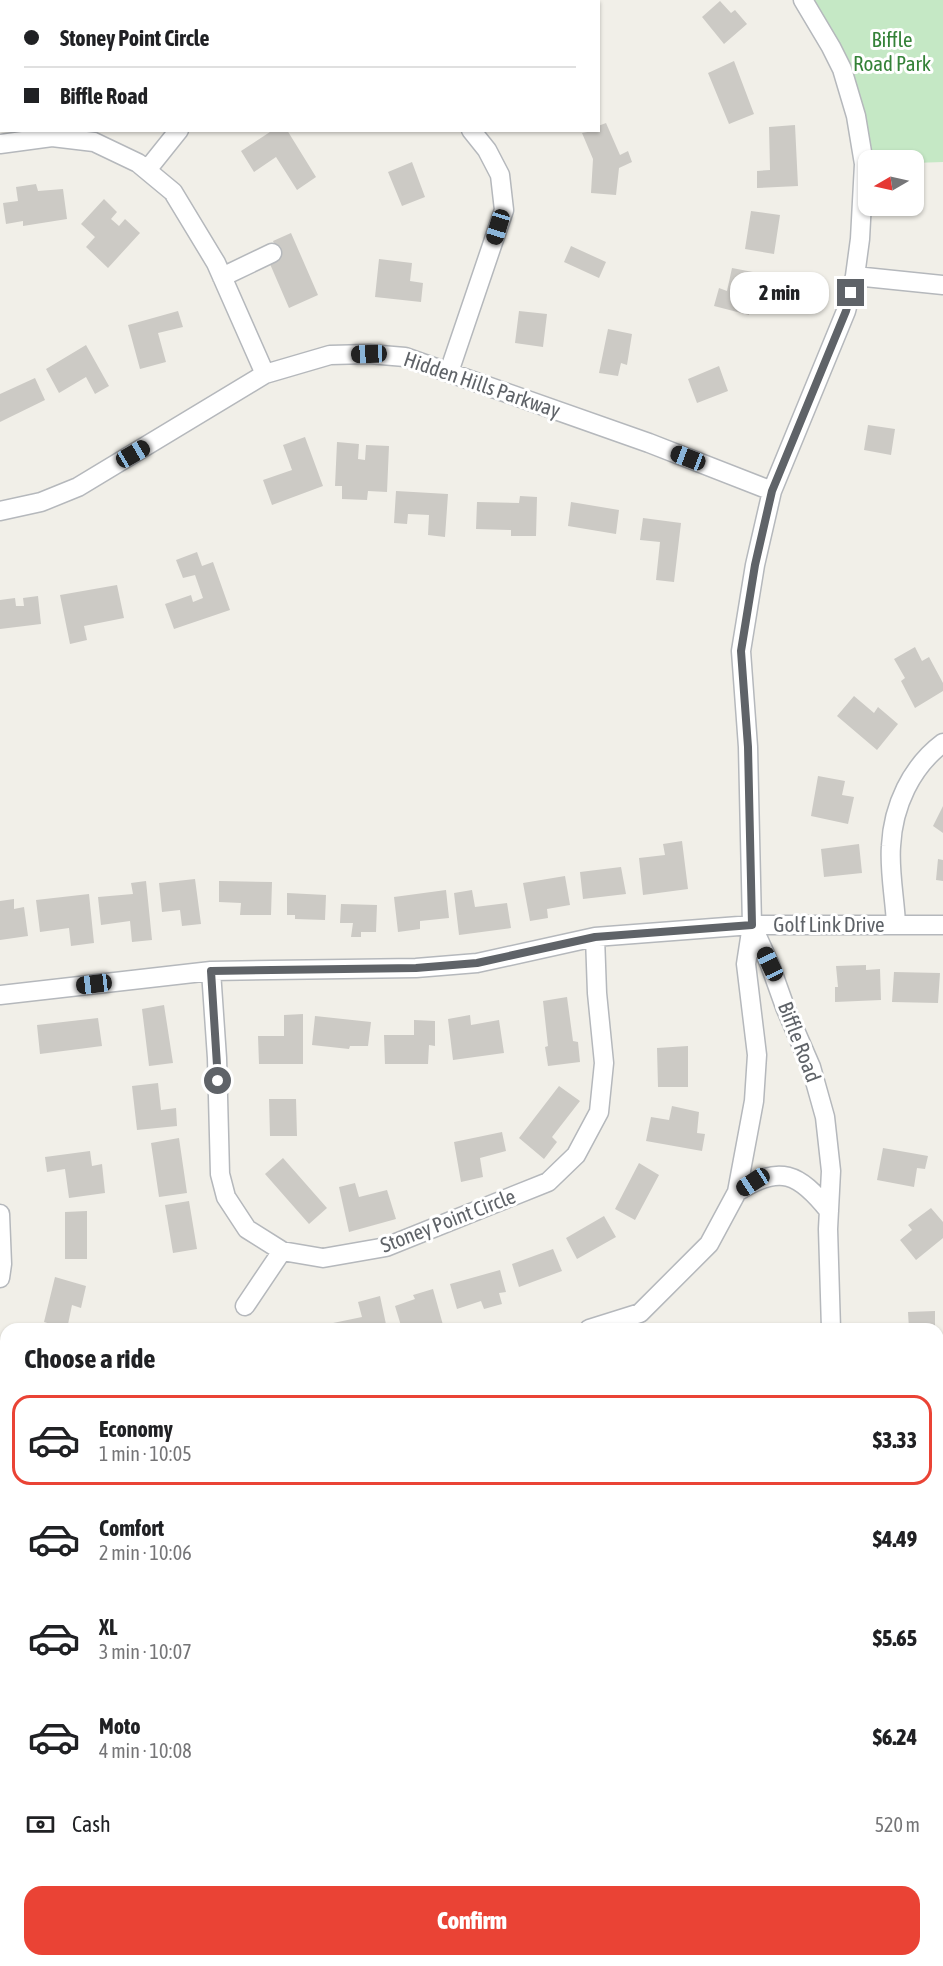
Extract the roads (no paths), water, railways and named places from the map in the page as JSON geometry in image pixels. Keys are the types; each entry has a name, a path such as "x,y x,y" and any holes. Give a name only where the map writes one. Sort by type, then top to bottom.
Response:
{"street":[{"name":"Biffle Road","path":"803,0 842,69 856,116 864,164 860,239 855,276 846,311 772,491 755,565 741,651 748,747 752,925 811,1067 825,1117 831,1171 829,1211 831,1323"},
{"path":"147,170 177,132"},
{"path":"449,372 504,210 500,175 487,150 473,132"},
{"path":"0,144 52,137 93,142 131,159 173,192 216,263 265,374"},
{"path":"222,277 272,253"},
{"path":"855,276 943,285"},
{"name":"Hidden Hills Parkway","path":"0,511 41,502 78,487 265,374 330,355 369,354 405,357 649,443 772,491"},
{"path":"896,924 891,846 898,806 914,772 929,753 943,742"},
{"path":"608,1323 640,1313 709,1244 737,1192 754,1101 757,1055 746,964 752,925"},
{"name":"Golf Link Drive","path":"0,995 211,971 416,968 477,963 595,937 752,925 943,925"},
{"name":"Stoney Point Circle","path":"211,971 217,1058 220,1174 226,1197 247,1228 282,1251 323,1258 386,1247 548,1182 576,1155 599,1112 604,1063 597,993 595,937"},
{"path":"737,1192 753,1182 772,1175 789,1176 806,1184 829,1211"},
{"path":"0,1214 2,1264 0,1278"},
{"path":"244,1305 282,1251"}],"park label":[{"name":"Biffle Road Park","path":"892,52"}]}
